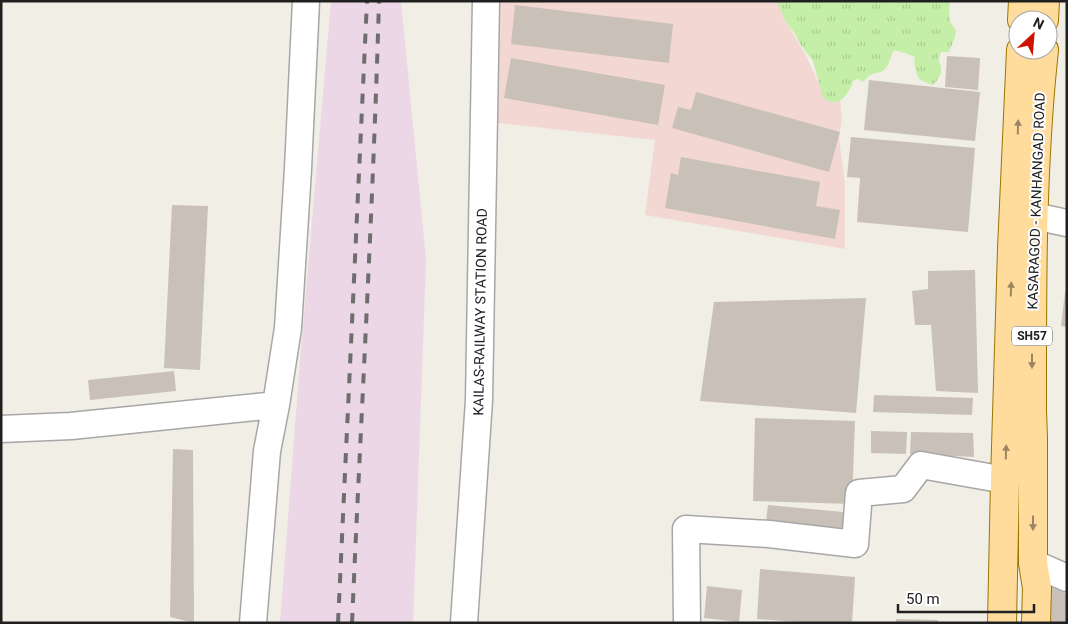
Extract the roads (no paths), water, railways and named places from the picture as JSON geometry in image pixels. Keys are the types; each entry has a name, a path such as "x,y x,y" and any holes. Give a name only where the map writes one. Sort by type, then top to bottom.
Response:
{"main road":[{"path":"1002,623 1012,258 1021,60"},
{"name":"KASARAGOD - KANHANGAD ROAD","path":"1036,623 1036,588 1033,563 1032,319 1034,216 1043,60"}],"street":[{"path":"253,623 267,451 288,328 306,1"},
{"name":"KAILAS-RAILWAY STATION ROAD","path":"464,623 479,400 486,1"},
{"path":"1034,216 1067,223"},
{"path":"1,429 71,426 276,405"},
{"path":"687,623 686,529 769,534 854,544 859,493 902,489 921,465 1005,480"},
{"path":"1033,563 1067,578"}],"railway":[{"path":"338,623 367,1"},
{"path":"352,623 379,1"}]}
